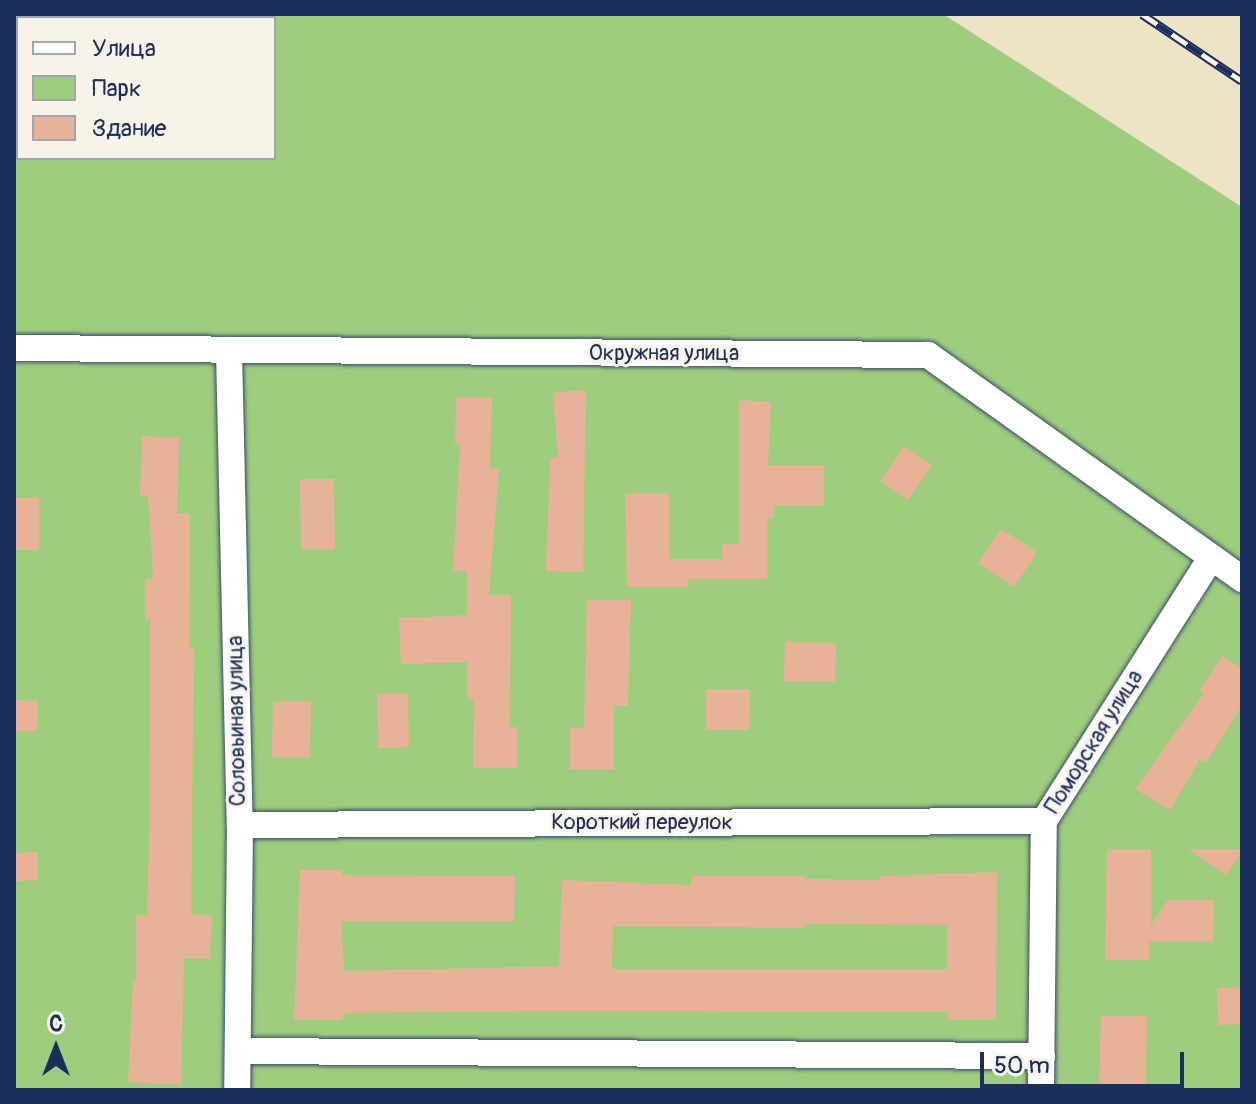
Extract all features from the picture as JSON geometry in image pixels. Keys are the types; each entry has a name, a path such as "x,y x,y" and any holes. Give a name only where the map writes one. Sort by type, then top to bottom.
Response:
{"street":[{"name":"Окружная улица","path":"14,348 928,355 1242,579"},
{"name":"Соловьиная улица","path":"229,352 240,825 237,1090"},
{"name":"Поморская улица","path":"1041,1090 1044,821 1211,558"},
{"name":"Короткий переулок","path":"240,825 1044,821"},
{"path":"238,1051 1042,1056"}],"green space":[{"path":"14,14 943,14 1242,207 1242,1090 14,1090"}],"building":[{"path":"586,390 583,572 546,571 550,458 558,458 553,393"},
{"path":"456,397 492,398 490,468 499,469 489,595 511,595 510,727 517,727 517,768 473,768 474,699 467,699 467,662 401,664 399,618 467,615 467,571 453,571 460,444 455,444"},
{"path":"739,400 771,402 768,465 824,466 824,506 774,506 774,518 767,518 767,579 688,579 688,587 627,587 625,493 669,493 669,559 722,559 722,544 739,544"},
{"path":"142,436 179,438 177,514 190,513 189,648 194,648 191,915 212,915 210,959 184,958 181,1085 128,1082 133,980 136,980 136,915 147,915 149,844 150,620 145,620 145,579 153,579 148,495 140,495"},
{"path":"904,446 932,465 908,500 880,481"},
{"path":"300,479 334,479 335,549 301,549"},
{"path":"14,498 39,498 39,550 14,550"},
{"path":"1001,529 1037,552 1014,587 978,563"},
{"path":"587,600 631,600 628,706 614,706 614,769 570,769 570,728 584,728"},
{"path":"785,642 836,643 835,682 784,681"},
{"path":"1222,656 1242,668 1242,705 1206,763 1200,759 1170,810 1135,789 1203,694 1199,691"},
{"path":"706,689 750,689 749,730 706,730"},
{"path":"408,693 409,747 378,748 377,694"},
{"path":"14,700 38,701 37,731 14,731"},
{"path":"273,701 311,701 310,758 272,757"},
{"path":"1107,849 1151,849 1151,925 1168,900 1214,900 1213,941 1149,941 1149,960 1105,960"},
{"path":"1188,849 1242,849 1242,851 1226,875"},
{"path":"38,852 38,880 14,881 14,853"},
{"path":"300,870 342,870 342,875 515,876 514,921 341,921 344,971 559,966 562,880 691,885 691,876 806,876 805,879 880,880 880,876 997,872 996,1020 947,1020 947,1012 553,1011 343,1013 343,1020 294,1020","holes":["805,924 947,925 947,969 612,969 613,926 805,928"]},
{"path":"1242,987 1242,1024 1218,1025 1217,988"},
{"path":"1101,1016 1147,1016 1146,1090 1099,1090"}],"railway":[{"path":"1142,14 1242,81"}]}
